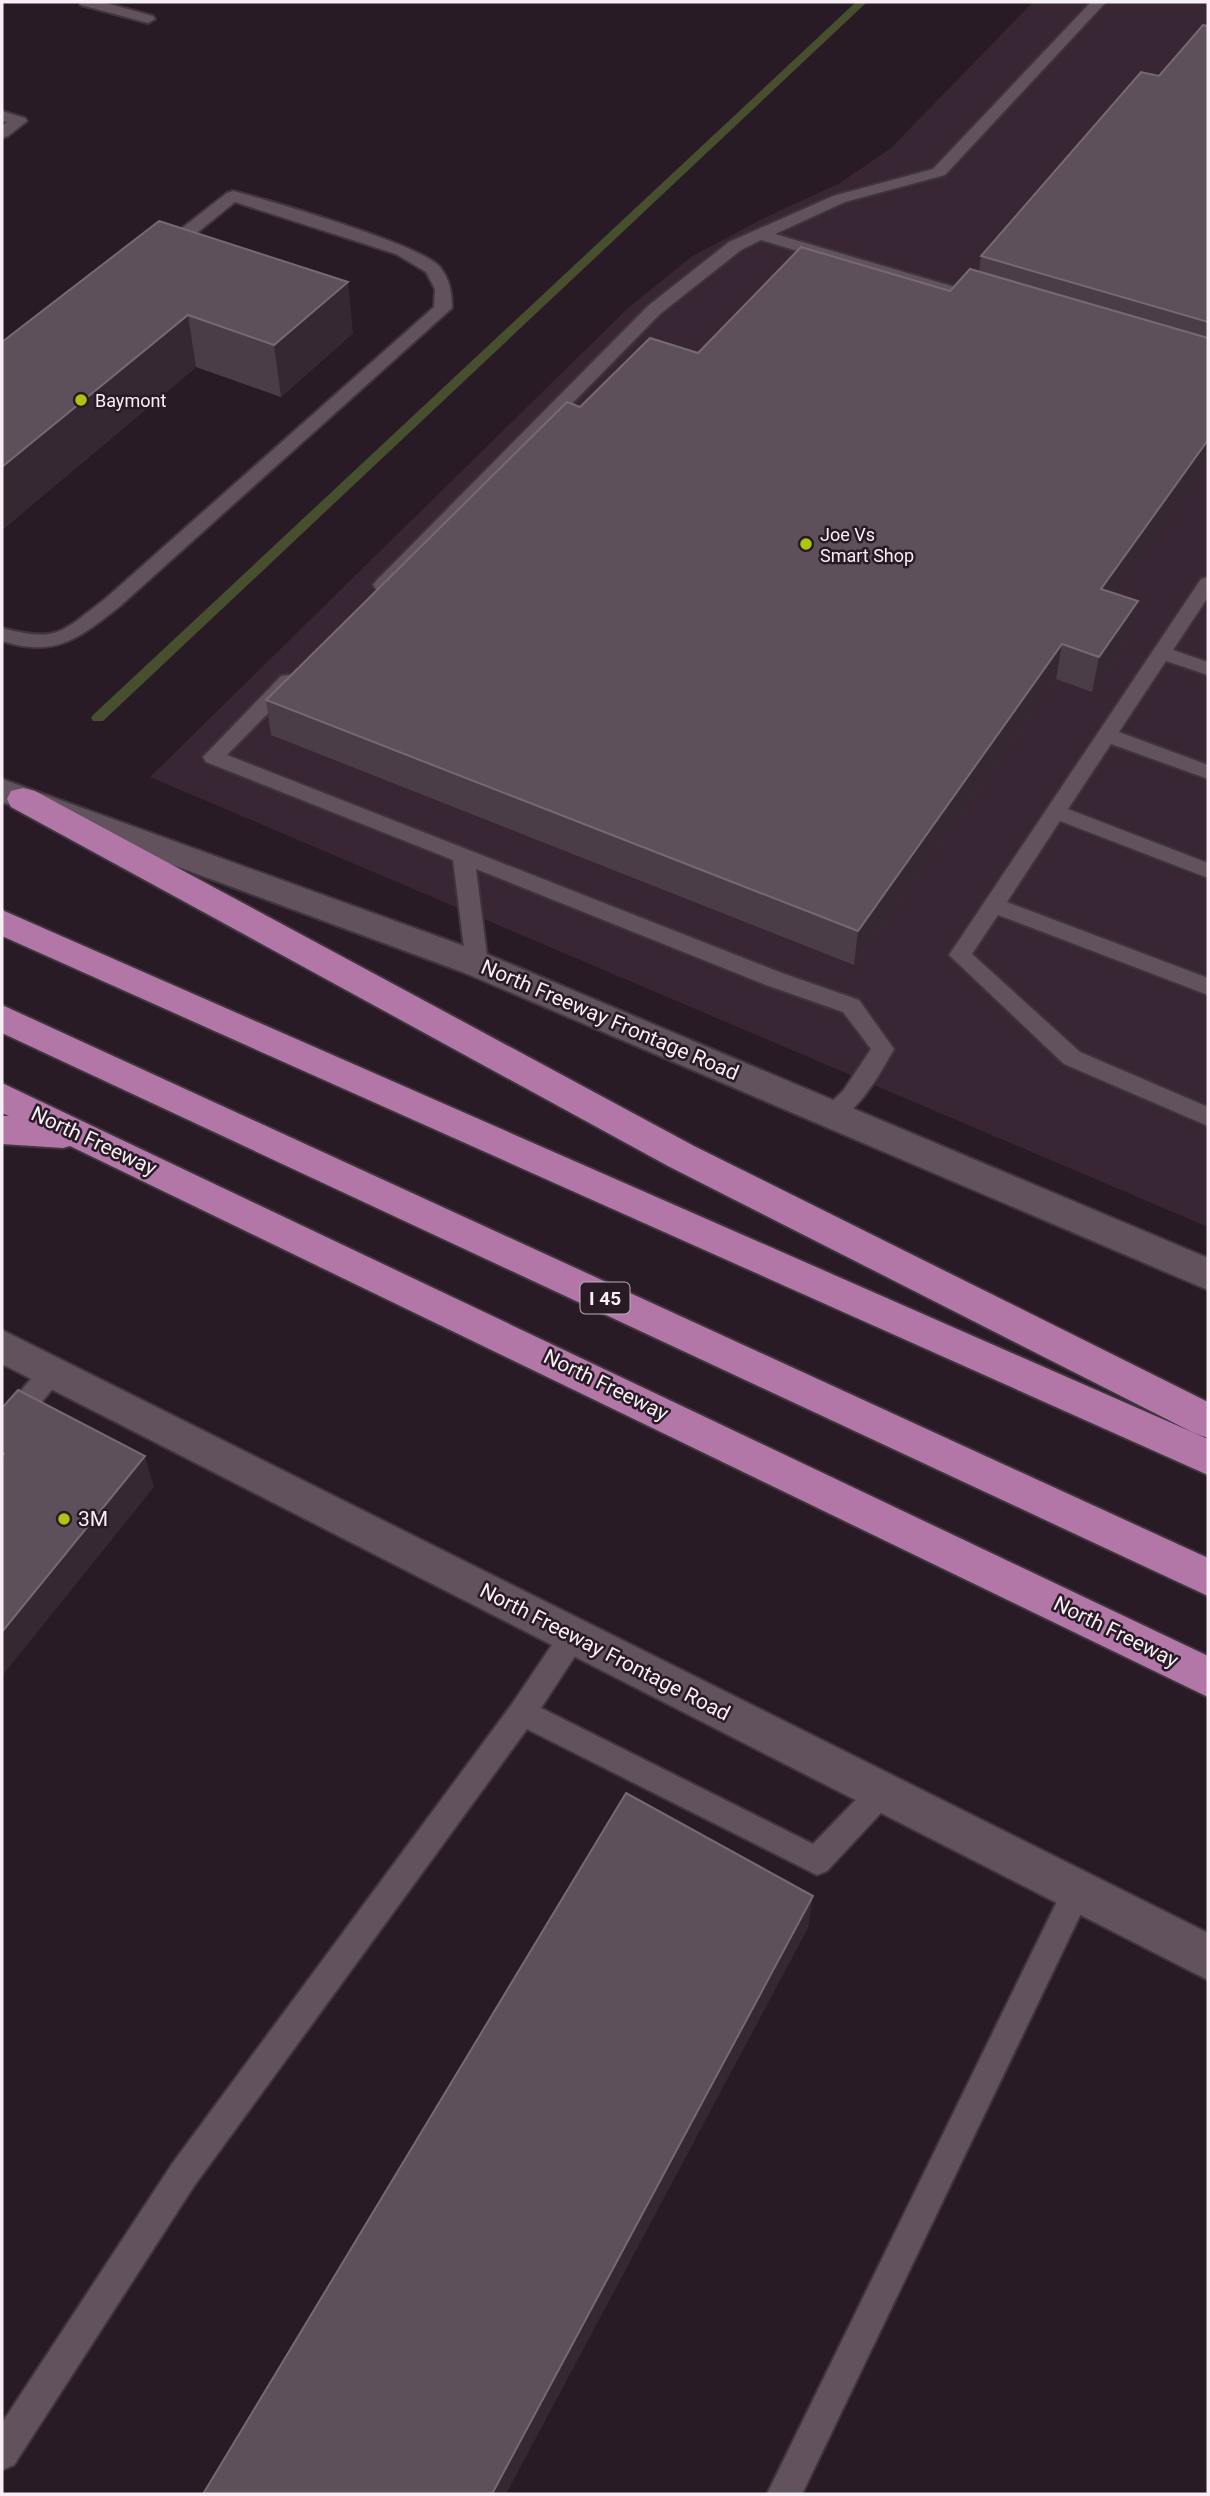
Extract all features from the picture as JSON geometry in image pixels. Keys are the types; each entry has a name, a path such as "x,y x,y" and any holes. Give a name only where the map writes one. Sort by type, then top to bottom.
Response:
{"highway":[{"path":"12,794 681,1156 1208,1421"},
{"path":"2,922 1208,1458"},
{"name":"I 45","path":"2,1018 1208,1578"},
{"name":"North Freeway","path":"2,1097 1208,1677"},
{"path":"2,1130 82,1135"}],"main road":[{"name":"North Freeway Frontage Road","path":"12,794 477,964 1208,1275"},
{"name":"North Freeway Frontage Road","path":"2,1346 1208,1957"}],"lane":[{"path":"86,2 148,19"},
{"path":"370,598 654,310 735,246 839,199 939,172 1099,2"},
{"path":"2,116 19,121 2,134"},
{"path":"2,634 43,645 67,636 112,603 443,308 443,289 433,269 402,250 233,196 149,262"},
{"path":"761,235 998,305"},
{"path":"1206,589 960,955 1072,1058 1208,1117"},
{"path":"1162,653 1208,669"},
{"path":"302,667 214,757 774,979 850,1006 883,1049 851,1097 831,1114"},
{"path":"1107,735 1208,772"},
{"path":"1056,812 1208,871"},
{"path":"463,855 477,964"},
{"path":"994,905 1208,987"},
{"path":"2,1430 53,1371"},
{"path":"2,2453 183,2175 522,1713 574,1636"},
{"path":"522,1713 817,1861 882,1792"},
{"path":"784,2494 1077,1891"}],"shaded area":[{"path":"1033,2 1208,2 1208,1227 150,777 628,308 691,257 760,220 840,183 891,148"}],"building":[{"path":"1203,25 1208,26 1208,322 981,256 1141,72 1159,76"},
{"path":"159,221 348,282 274,345 188,315 2,467 2,342"},
{"name":"Joe Vs Smart Shop","path":"801,247 950,291 970,269 1208,338 1208,440 1101,589 1138,601 1099,657 1062,644 858,931 266,700 567,402 580,407 650,338 698,353"},
{"path":"18,1390 145,1456 2,1632 2,1408"},
{"path":"626,1793 813,1896 492,2494 203,2494"}],"waterway":[{"path":"98,718 862,2"}],"place":[{"name":"Baymont","path":"81,400"},
{"name":"Joe Vs Smart Shop","path":"806,544"},
{"name":"3M","path":"64,1519"}]}
